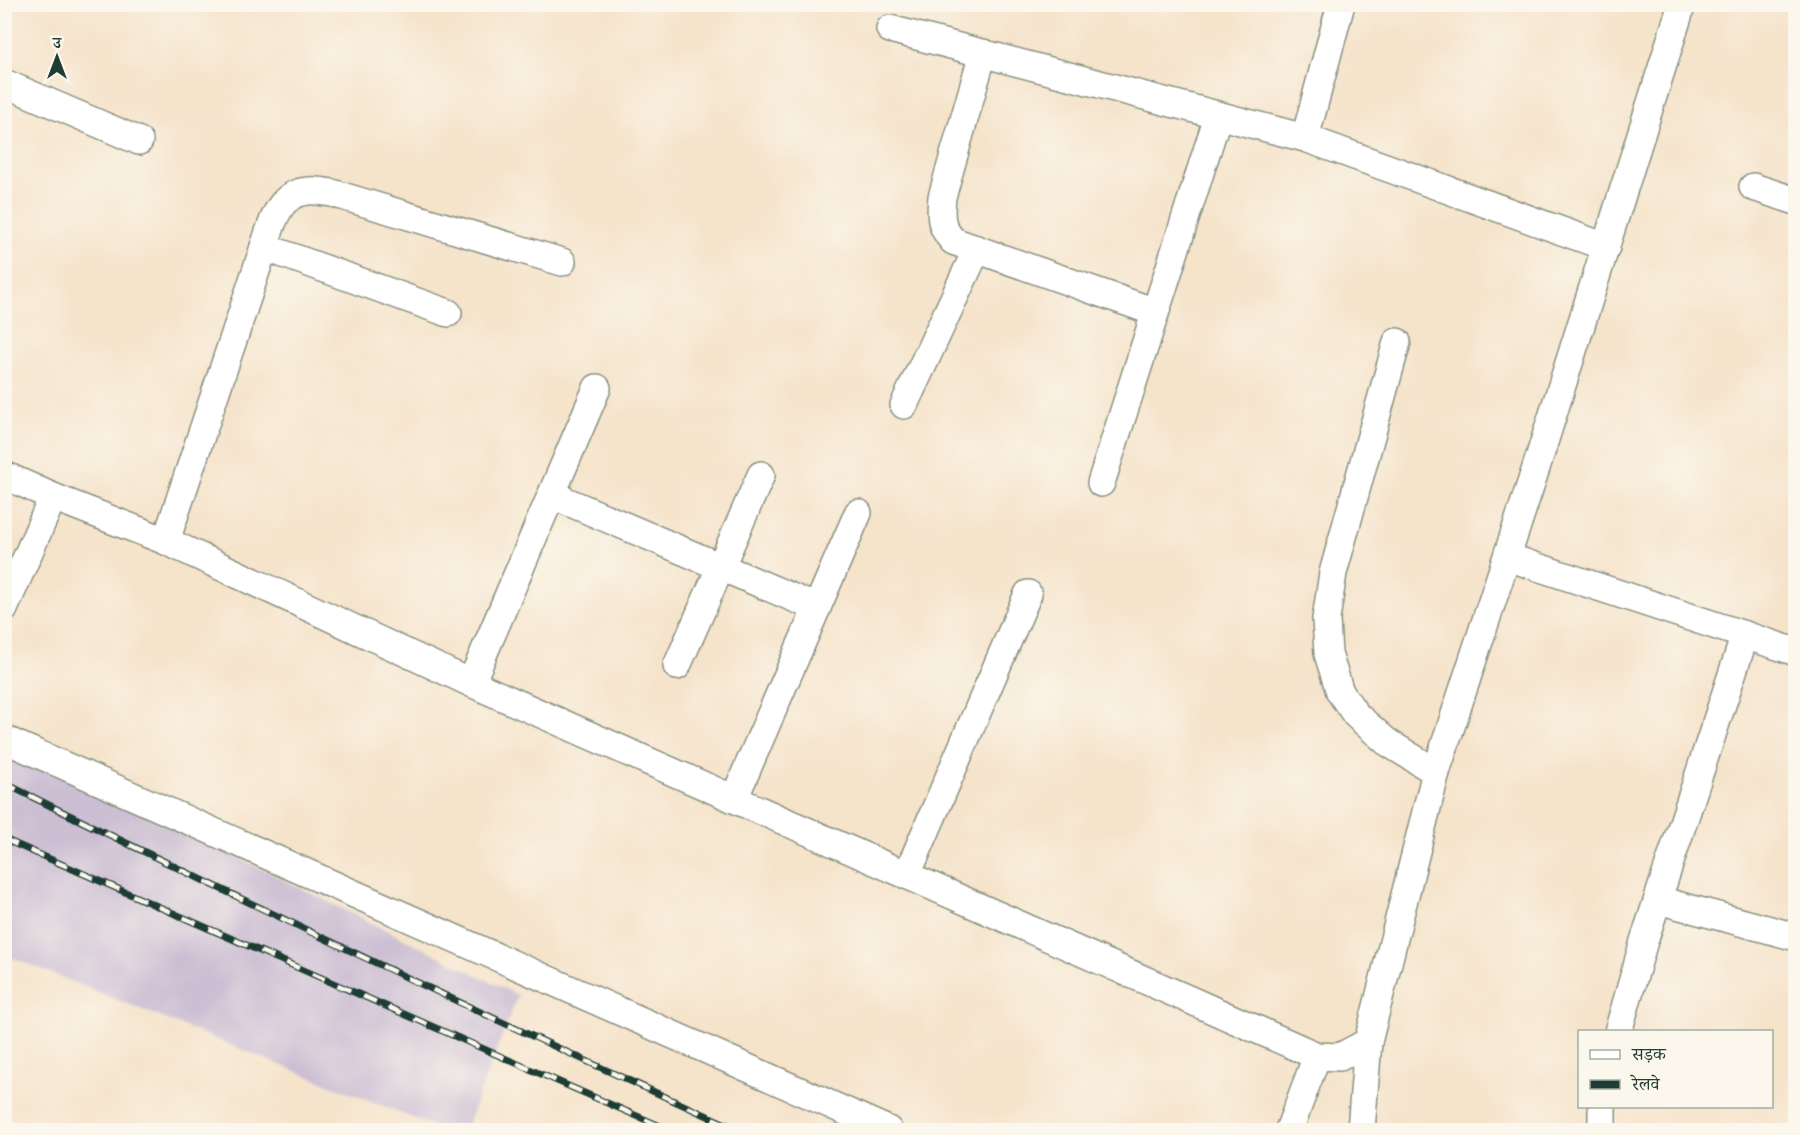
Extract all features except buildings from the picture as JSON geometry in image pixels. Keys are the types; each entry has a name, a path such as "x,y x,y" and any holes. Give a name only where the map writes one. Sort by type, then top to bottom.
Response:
{"street":[{"path":"1305,138 1341,4"},
{"path":"1361,1131 1368,1042 1436,772 1606,247 1680,5"},
{"path":"891,29 1305,138 1606,247"},
{"path":"983,53 942,197 940,215 944,231 953,241 1155,312"},
{"path":"4,83 140,141"},
{"path":"1101,483 1218,116"},
{"path":"1753,187 1796,201"},
{"path":"166,541 264,247 277,211 286,199 306,190 332,193 562,262"},
{"path":"264,247 448,313"},
{"path":"904,405 977,249"},
{"path":"1396,342 1333,573 1326,619 1328,654 1340,692 1356,715 1387,742 1436,772"},
{"path":"471,683 597,388"},
{"path":"4,475 53,497 166,541 471,683 1317,1056 1340,1057 1368,1042"},
{"path":"677,666 761,475"},
{"path":"552,495 817,608"},
{"path":"4,609 53,497"},
{"path":"734,799 858,513"},
{"path":"1507,557 1796,651"},
{"path":"907,875 1028,594"},
{"path":"1619,1030 1644,941 1745,635"},
{"path":"4,739 888,1131"},
{"path":"1658,900 1796,937"},
{"path":"1289,1131 1317,1056"},
{"path":"1602,1108 1602,1131"}],"shaded area":[{"path":"4,742 518,995 465,1130 443,1130 5,955"}],"railway":[{"path":"4,783 370,960 739,1130"},
{"path":"4,839 669,1130"}]}
